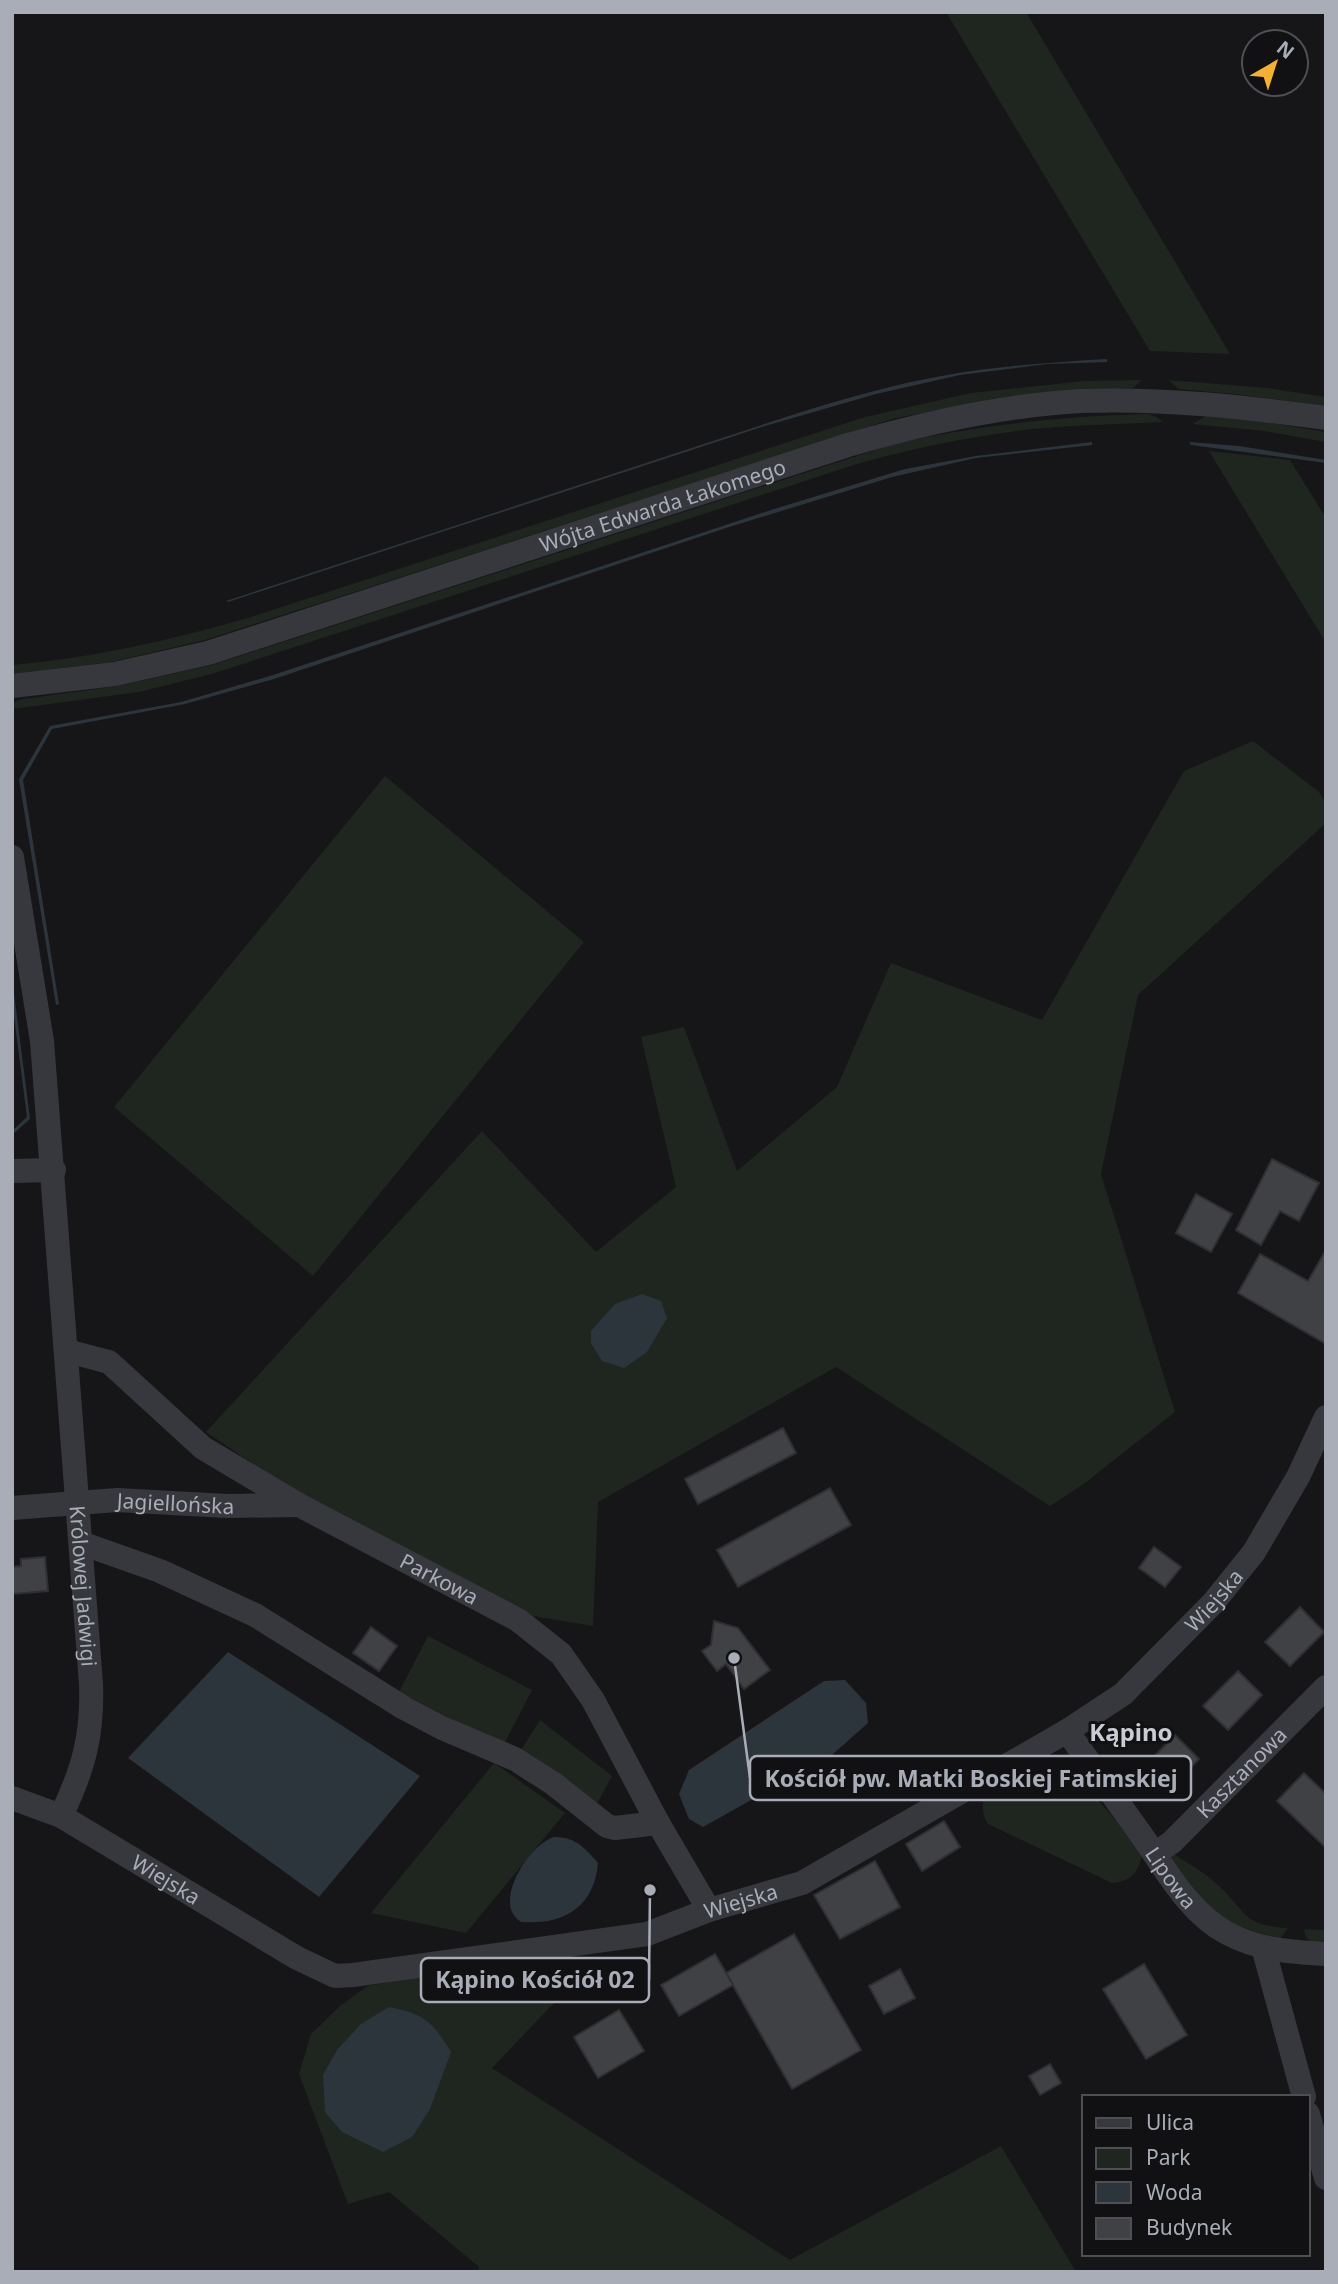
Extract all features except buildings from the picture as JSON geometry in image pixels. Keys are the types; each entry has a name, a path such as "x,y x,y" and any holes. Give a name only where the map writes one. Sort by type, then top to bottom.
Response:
{"street":[{"name":"Wójta Edwarda Łakomego","path":"12,686 115,674 208,653 835,449 920,424 984,412 1093,401 1154,401 1237,406 1326,418"},
{"name":"Królowej Jadwigi","path":"12,857 42,1041 54,1170 91,1684 91,1724 83,1765 61,1816"},
{"path":"12,1171 54,1170"},
{"name":"Parkowa","path":"67,1351 109,1362 203,1448 299,1505 518,1620 561,1654 593,1700 709,1910"},
{"name":"Wiejska","path":"12,1798 61,1816 297,1958 335,1976 647,1934 709,1910 802,1883 1068,1731 1123,1694 1213,1602 1254,1552 1298,1477 1326,1417"},
{"name":"Jagiellońska","path":"12,1507 136,1500 227,1506 299,1505"},
{"path":"81,1543 160,1571 255,1615 404,1708 442,1728 515,1759 554,1784 607,1826 615,1828 659,1823"},
{"name":"Kasztanowa","path":"1155,1854 1172,1842 1326,1688"},
{"name":"Lipowa","path":"1068,1731 1155,1854 1196,1909 1210,1922 1226,1932 1263,1947 1326,1954"},
{"path":"1263,1947 1303,2095"},
{"path":"1310,2121 1326,2178"}],"green space":[{"path":"946,12 1026,12 1230,354 1150,351"},
{"path":"1142,380 1133,388 1007,397 892,419 205,640 111,662 12,674 12,665 131,647 248,618 865,417 971,393 1084,381"},
{"path":"1168,380 1267,388 1326,397 1326,406 1179,389"},
{"path":"1147,414 1163,422 1033,429 966,439 879,458 215,673 139,692 12,709 12,703 23,699 118,686 212,665 897,443 1021,422"},
{"path":"1206,416 1326,432 1326,442 1265,431 1192,424"},
{"path":"1209,451 1290,460 1326,518 1326,643"},
{"path":"1253,741 1319,792 1326,804 1326,823 1138,995 1101,1174 1175,1412 1085,1483 1050,1506 836,1367 598,1502 593,1626 521,1614 301,1496 206,1432 482,1131 596,1252 676,1187 641,1037 684,1027 737,1171 837,1087 891,963 1042,1020 1184,771"},
{"path":"385,776 584,942 313,1276 114,1107"},
{"path":"428,1636 532,1690 503,1746 399,1692"},
{"path":"540,1720 612,1776 593,1811 516,1758"},
{"path":"494,1763 565,1813 466,1933 371,1913"},
{"path":"1037,1770 1072,1782 1098,1801 1109,1813 1142,1855 1133,1875 1124,1881 1112,1883 988,1824 983,1811 986,1788 1018,1772"},
{"path":"1172,1853 1212,1880 1253,1920 1261,1924 1288,1928 1281,1938 1239,1926 1210,1908 1194,1892 1172,1861"},
{"path":"1304,1929 1326,1930 1326,1944 1308,1940"},
{"path":"530,1957 556,2001 492,2068 790,2260 1001,2146 1076,2272 479,2272 479,2267 389,2192 348,2204 299,2074 311,2034 341,2005 368,1986"}],"water":[{"path":"1107,359 1107,362 1048,364 960,375 876,394 765,426 226,601 869,392 967,372 1027,365"},
{"path":"1092,442 1092,445 976,458 892,477 726,528 274,679 185,704 52,729 23,780 59,1004 56,1005 19,779 50,726 181,702 270,676 771,510 905,469 976,456"},
{"path":"1189,442 1239,446 1326,460 1326,463 1191,445"},
{"path":"12,977 30,1119 12,1135 12,1131 27,1117 12,1001"},
{"path":"642,1294 661,1301 667,1318 647,1352 624,1368 602,1361 591,1343 591,1331 615,1304"},
{"path":"228,1652 420,1776 319,1897 128,1758"},
{"path":"845,1680 866,1703 868,1723 833,1754 703,1827 689,1819 679,1794 689,1770 824,1681"},
{"path":"554,1837 579,1844 598,1863 590,1892 583,1902 563,1917 521,1922 513,1914 510,1904 514,1881 527,1858 545,1841"},
{"path":"389,2007 419,2016 426,2021 451,2052 430,2109 412,2137 383,2152 342,2132 325,2112 323,2075 337,2050 361,2024"}],"place":[{"name":"Kościół pw. Matki Boskiej Fatimskiej","path":"734,1658"},
{"name":"Kąpino Kościół 02","path":"650,1890"}],"district":[{"name":"Kąpino","path":"1131,1731"}]}
